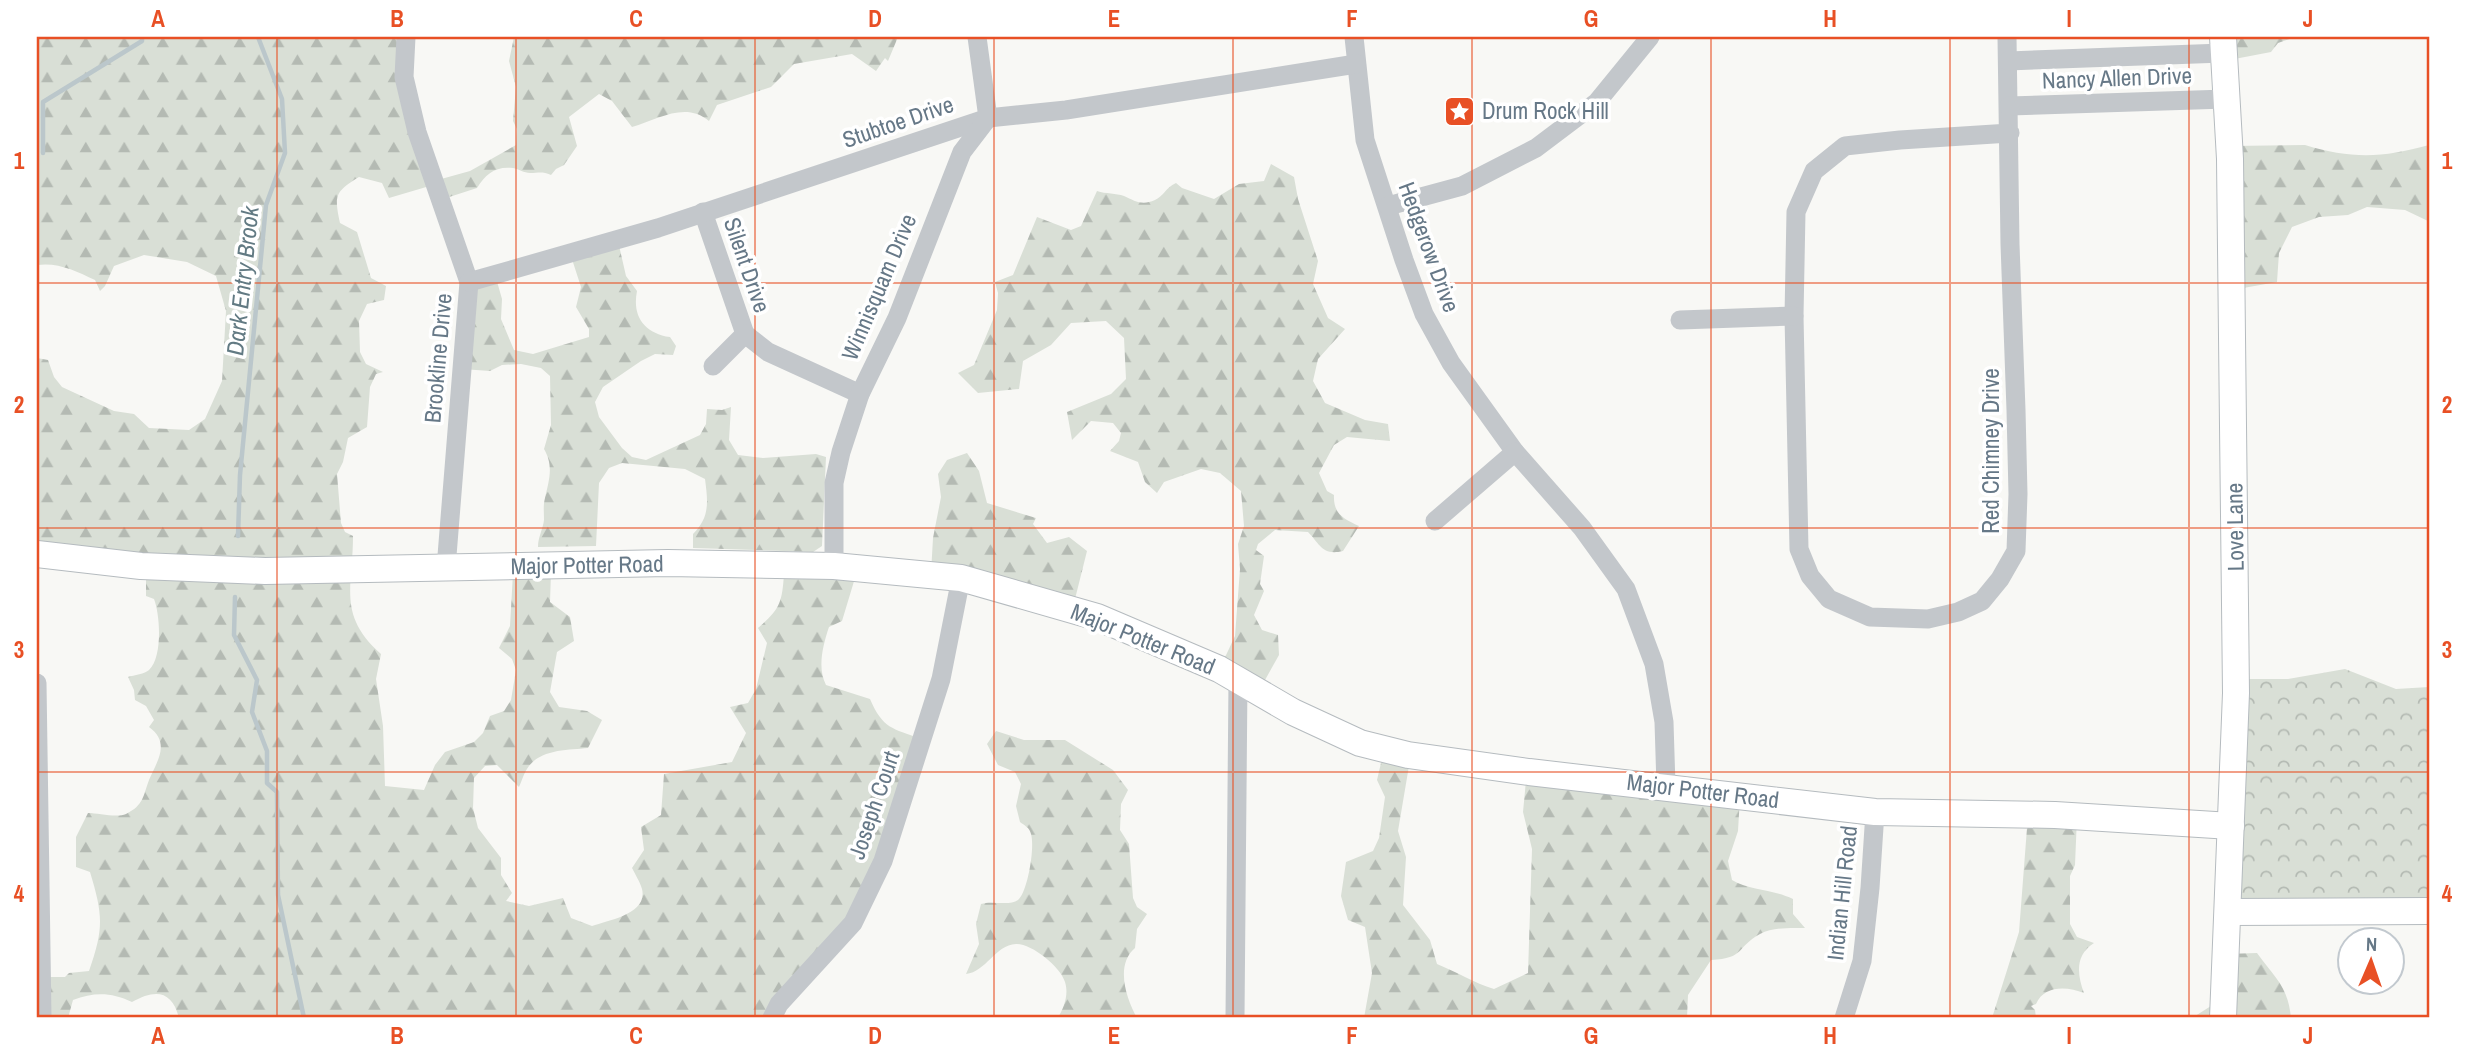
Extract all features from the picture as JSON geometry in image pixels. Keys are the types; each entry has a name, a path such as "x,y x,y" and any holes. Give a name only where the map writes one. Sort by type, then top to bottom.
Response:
{"street":[{"name":"Brookline Drive","path":"406,37 404,77 417,132 469,282 446,568"},
{"path":"977,37 988,118"},
{"name":"Hedgerow Drive","path":"1354,37 1365,140 1424,314 1451,363 1516,452 1582,528 1626,589 1654,664 1664,722 1666,786"},
{"path":"1388,206 1462,186 1536,148 1597,102 1650,37"},
{"name":"Red Chimney Drive","path":"2007,37 2010,133 2010,244 2018,494 2015,551 2000,579 1982,601 1958,612 1928,619 1870,617 1829,599 1810,576 1799,549 1794,316 1796,212 1814,171 1845,146 2010,133"},
{"name":"Nancy Allen Drive","path":"2008,61 2223,45"},
{"name":"Love Lane","path":"2223,45 2230,159 2236,693 2223,1018"},
{"name":"Stubtoe Drive","path":"469,282 658,228 988,118 1066,110 1356,64"},
{"name":"Nancy Allen Drive","path":"2009,106 2226,99"},
{"name":"Winnisquam Drive","path":"834,566 834,483 860,394 897,318 962,152 988,118"},
{"name":"Silent Drive","path":"703,212 745,334 768,352 860,394"},
{"path":"1679,320 1794,316"},
{"name":"Silent Drive","path":"713,366 745,334"},
{"path":"1435,521 1516,452"},
{"name":"Major Potter Road","path":"37,554 141,566 265,571 668,564 834,566 961,578 1097,617 1206,664 1295,714 1360,743 1408,755 1529,772 1875,812 2055,815 2231,826"},
{"name":"Joseph Court","path":"772,1018 779,1004 853,923 883,861 941,679 961,578"},
{"path":"1235,1018 1238,680"},
{"path":"37,683 42,1018"},
{"name":"Indian Hill Road","path":"1844,1018 1863,961 1875,812"},
{"path":"2228,912 2429,911"}],"green space":[{"path":"37,37 403,37 434,181 470,171 516,145 517,129 513,121 516,87 509,61 514,37 898,37 888,61 885,58 876,71 852,54 794,64 771,87 717,105 709,121 691,112 681,112 632,127 612,101 599,94 569,117 577,146 564,165 551,175 501,168 488,175 477,188 440,200 433,185 389,198 382,183 359,177 341,191 337,200 340,223 357,232 371,278 386,286 384,300 367,304 359,321 360,352 366,364 383,372 376,374 370,387 367,427 348,438 343,462 337,474 341,523 345,532 353,536 350,585 353,613 367,640 381,654 376,679 383,726 385,786 424,790 435,765 445,752 474,742 483,733 490,716 504,711 511,700 516,670 512,659 499,648 510,626 513,573 551,572 550,602 570,617 574,641 557,652 550,692 559,707 587,711 602,720 588,748 556,751 541,756 527,768 519,787 497,765 485,766 474,778 473,808 478,828 501,858 501,875 512,893 506,901 529,906 563,898 571,918 592,926 626,915 633,910 642,898 641,886 632,868 644,850 641,827 661,815 664,774 732,762 746,733 730,707 748,703 756,689 767,643 758,628 778,605 784,574 855,578 842,621 829,627 821,664 823,678 826,685 870,699 884,722 921,739 857,915 770,1018 179,1018 172,1002 162,995 148,995 132,1002 103,994 73,1000 68,1018 37,1018 37,977 65,977 69,973 89,971 97,943 100,922 97,900 90,872 76,867 76,837 88,813 122,815 136,807 142,800 161,746 156,733 149,727 154,720 146,706 135,700 128,677 149,670 157,656 159,625 154,599 146,596 146,566 37,554 37,358 48,360 54,377 62,387 114,411 134,414 149,428 189,430 205,419 222,381 226,311 216,276 187,262 144,255 114,266 100,291 95,280 74,271 60,266 37,265"},
{"path":"2221,37 2295,37 2278,43 2271,52 2224,61"},
{"path":"2305,145 2337,153 2367,155 2429,145 2429,224 2405,210 2367,207 2348,215 2319,217 2292,227 2279,253 2277,282 2232,290 2230,146"},
{"path":"1271,164 1294,177 1298,199 1318,261 1313,284 1328,318 1345,329 1318,359 1313,381 1325,403 1365,420 1388,424 1390,441 1347,437 1334,445 1319,473 1327,491 1334,495 1338,511 1344,518 1359,526 1343,551 1326,550 1308,532 1275,530 1258,544 1256,550 1264,556 1260,584 1264,591 1254,615 1262,630 1278,635 1279,655 1260,689 1220,668 1235,636 1240,569 1238,544 1244,526 1241,491 1220,473 1201,469 1164,482 1157,493 1145,482 1138,462 1110,451 1119,441 1121,433 1113,423 1091,421 1072,440 1067,412 1111,394 1126,379 1124,338 1106,321 1071,323 1051,345 1023,361 1019,389 978,393 958,373 974,365 997,310 998,293 995,282 1013,275 1037,217 1071,230 1081,226 1097,191 1146,203 1158,198 1176,183 1182,188 1214,199 1239,184 1264,181"},
{"path":"618,241 626,276 637,291 638,315 653,332 670,337 676,346 673,355 655,354 603,387 595,402 599,417 622,448 632,457 646,460 700,435 706,424 707,409 722,410 731,407 729,440 738,455 763,458 816,454 826,457 822,546 813,552 693,548 693,534 705,515 705,479 685,469 622,463 609,468 599,483 596,546 538,547 550,473 544,449 551,425 550,376 541,368 521,364 502,365 490,371 462,369 467,283 496,278 502,299 501,319 514,350 533,354 589,337 589,329 576,307 581,287 570,253"},
{"path":"967,453 979,471 987,503 1036,518 1033,524 1047,543 1069,537 1087,551 1073,607 931,573 933,538 941,497 938,474 947,460"},
{"path":"2345,669 2396,689 2429,687 2429,909 2231,910 2237,679 2288,679"},
{"path":"996,731 1024,740 1065,740 1113,770 1128,790 1121,804 1120,830 1129,844 1133,898 1137,907 1147,914 1137,929 1135,948 1125,963 1124,972 1126,992 1137,1018 1058,1018 1066,996 1065,982 1045,957 1022,945 1009,945 979,969 966,974 979,944 976,924 981,904 1011,903 1019,899 1028,877 1031,858 1030,832 1020,822 1016,806 1021,784 1015,772 998,765 987,744"},
{"path":"1384,750 1411,754 1398,831 1406,857 1403,905 1430,940 1437,964 1479,984 1494,989 1528,973 1532,849 1523,812 1527,770 1740,797 1738,831 1728,861 1732,880 1793,899 1793,914 1805,928 1770,930 1752,939 1735,955 1711,960 1688,995 1687,1018 1364,1018 1372,973 1365,927 1348,920 1341,896 1346,862 1373,851 1379,838 1385,797 1377,780"},
{"path":"2028,815 2077,817 2075,865 2070,876 2070,924 2077,937 2094,943 2083,953 2079,965 2084,993 2063,988 2050,990 2031,1006 2035,1010 2036,1018 1992,1018 2019,932"},
{"path":"2257,953 2284,990 2291,1018 2192,1018 2222,999 2226,954"}],"waterway":[{"path":"43,153 43,102 142,41 142,37"},
{"name":"Dark Entry Brook","path":"238,536 240,475 266,205 285,153 282,99 258,37"},
{"name":"Dark Entry Brook","path":"235,597 234,635 257,680 252,712 267,751 267,783 277,792 278,895 304,1018"}],"place":[{"name":"Drum Rock Hill","path":"1459,111"}]}
